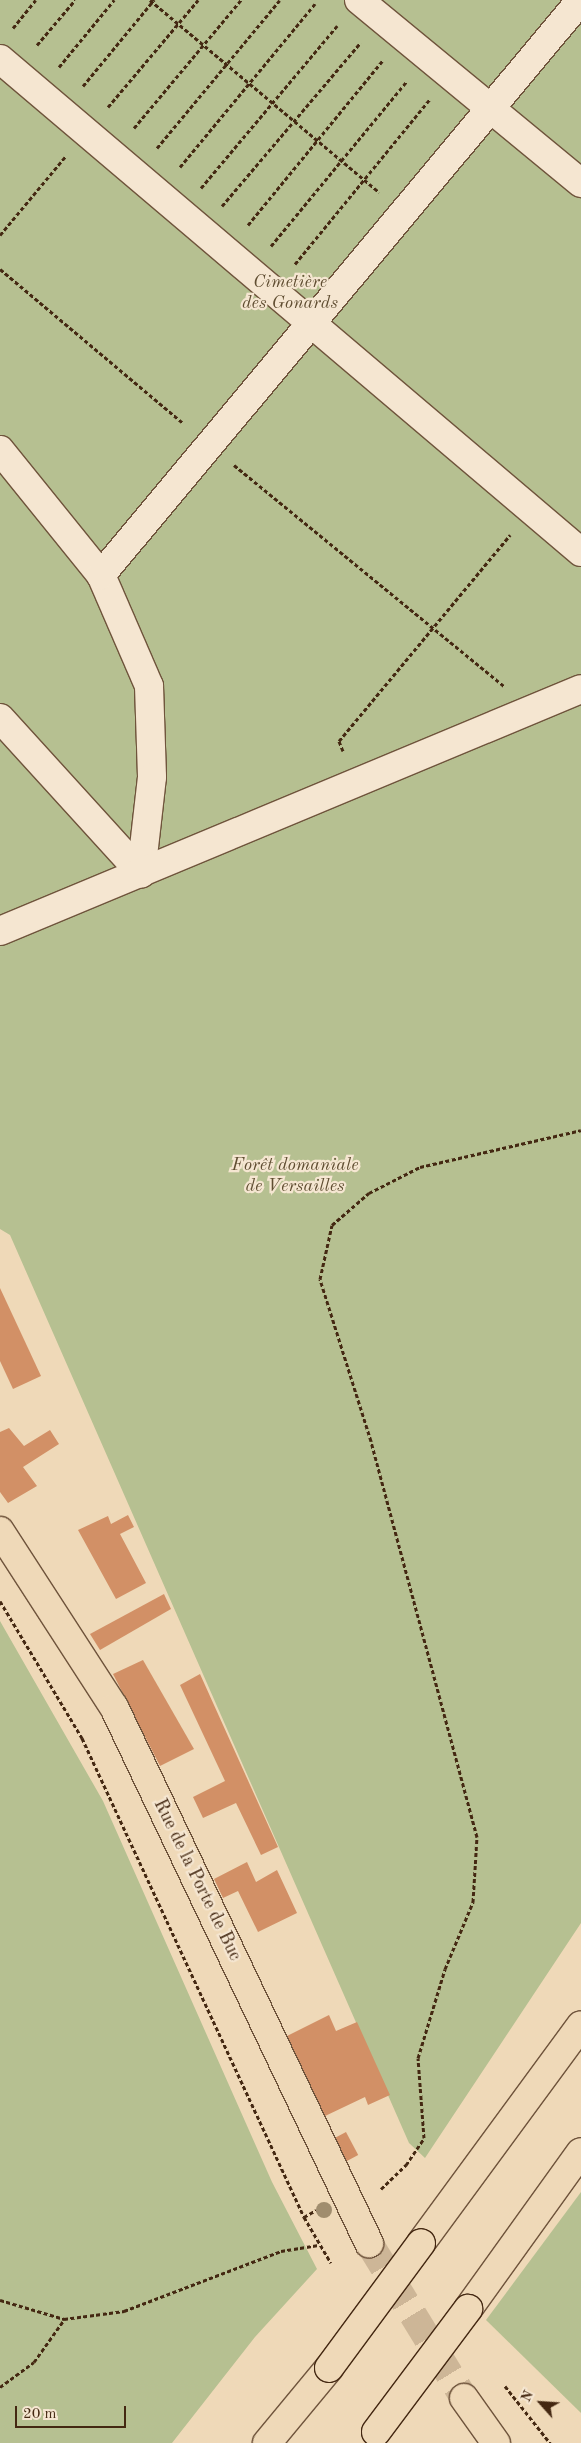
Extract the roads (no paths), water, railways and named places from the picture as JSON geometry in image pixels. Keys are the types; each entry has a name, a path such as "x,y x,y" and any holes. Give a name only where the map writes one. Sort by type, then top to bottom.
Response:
{"main road":[{"name":"Rue de la Porte de Buc","path":"0,1531 114,1707 370,2243"},
{"path":"267,2443 329,2368 581,2025"},
{"path":"371,2437 468,2309 581,2152"},
{"path":"464,2398 496,2443"}],"lane":[{"path":"359,0 491,106 581,183"},
{"path":"101,575 308,322 581,0"},
{"path":"0,59 581,552"},
{"path":"0,450 101,575 149,686 152,776 141,873"},
{"path":"0,931 581,689"},
{"path":"0,718 141,873"}],"tunnel":[{"path":"369,2243 464,2398"}],"park label":[{"name":"Cimetière des Gonards","path":"290,293"},
{"name":"Forêt domaniale de Versailles","path":"295,1176"}]}
